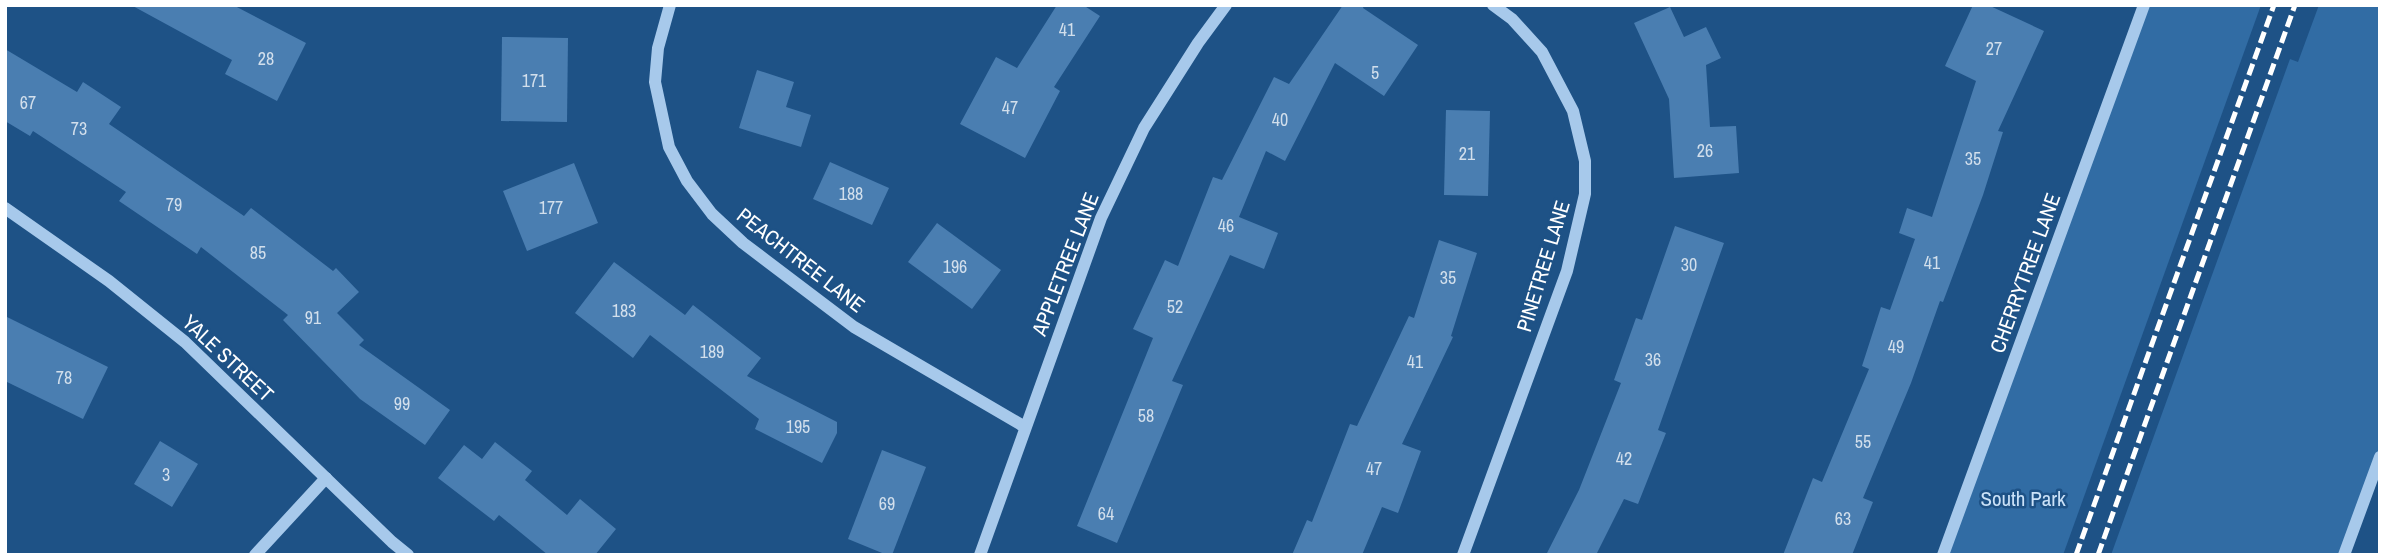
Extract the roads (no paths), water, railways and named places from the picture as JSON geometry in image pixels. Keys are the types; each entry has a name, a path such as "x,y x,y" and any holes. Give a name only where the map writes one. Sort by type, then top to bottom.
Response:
{"street":[{"name":"PEACHTREE LANE","path":"670,5 658,48 655,82 669,147 687,181 712,214 743,243 854,327 1026,427"},
{"name":"APPLETREE LANE","path":"980,555 1101,218 1144,128 1198,43 1226,5"},
{"name":"PINETREE LANE","path":"1463,555 1567,271 1585,194 1584,161 1573,111 1542,52 1512,19 1493,5"},
{"name":"CHERRYTREE LANE","path":"1943,555 2144,5"},
{"name":"YALE STREET","path":"5,208 109,281 185,342 408,555"},
{"path":"2344,555 2380,457"},
{"path":"255,555 326,478"}],"railway":[{"path":"2076,555 2274,5"},
{"path":"2098,555 2295,5"}],"park label":[{"name":"South Park","path":"2023,498"}]}
